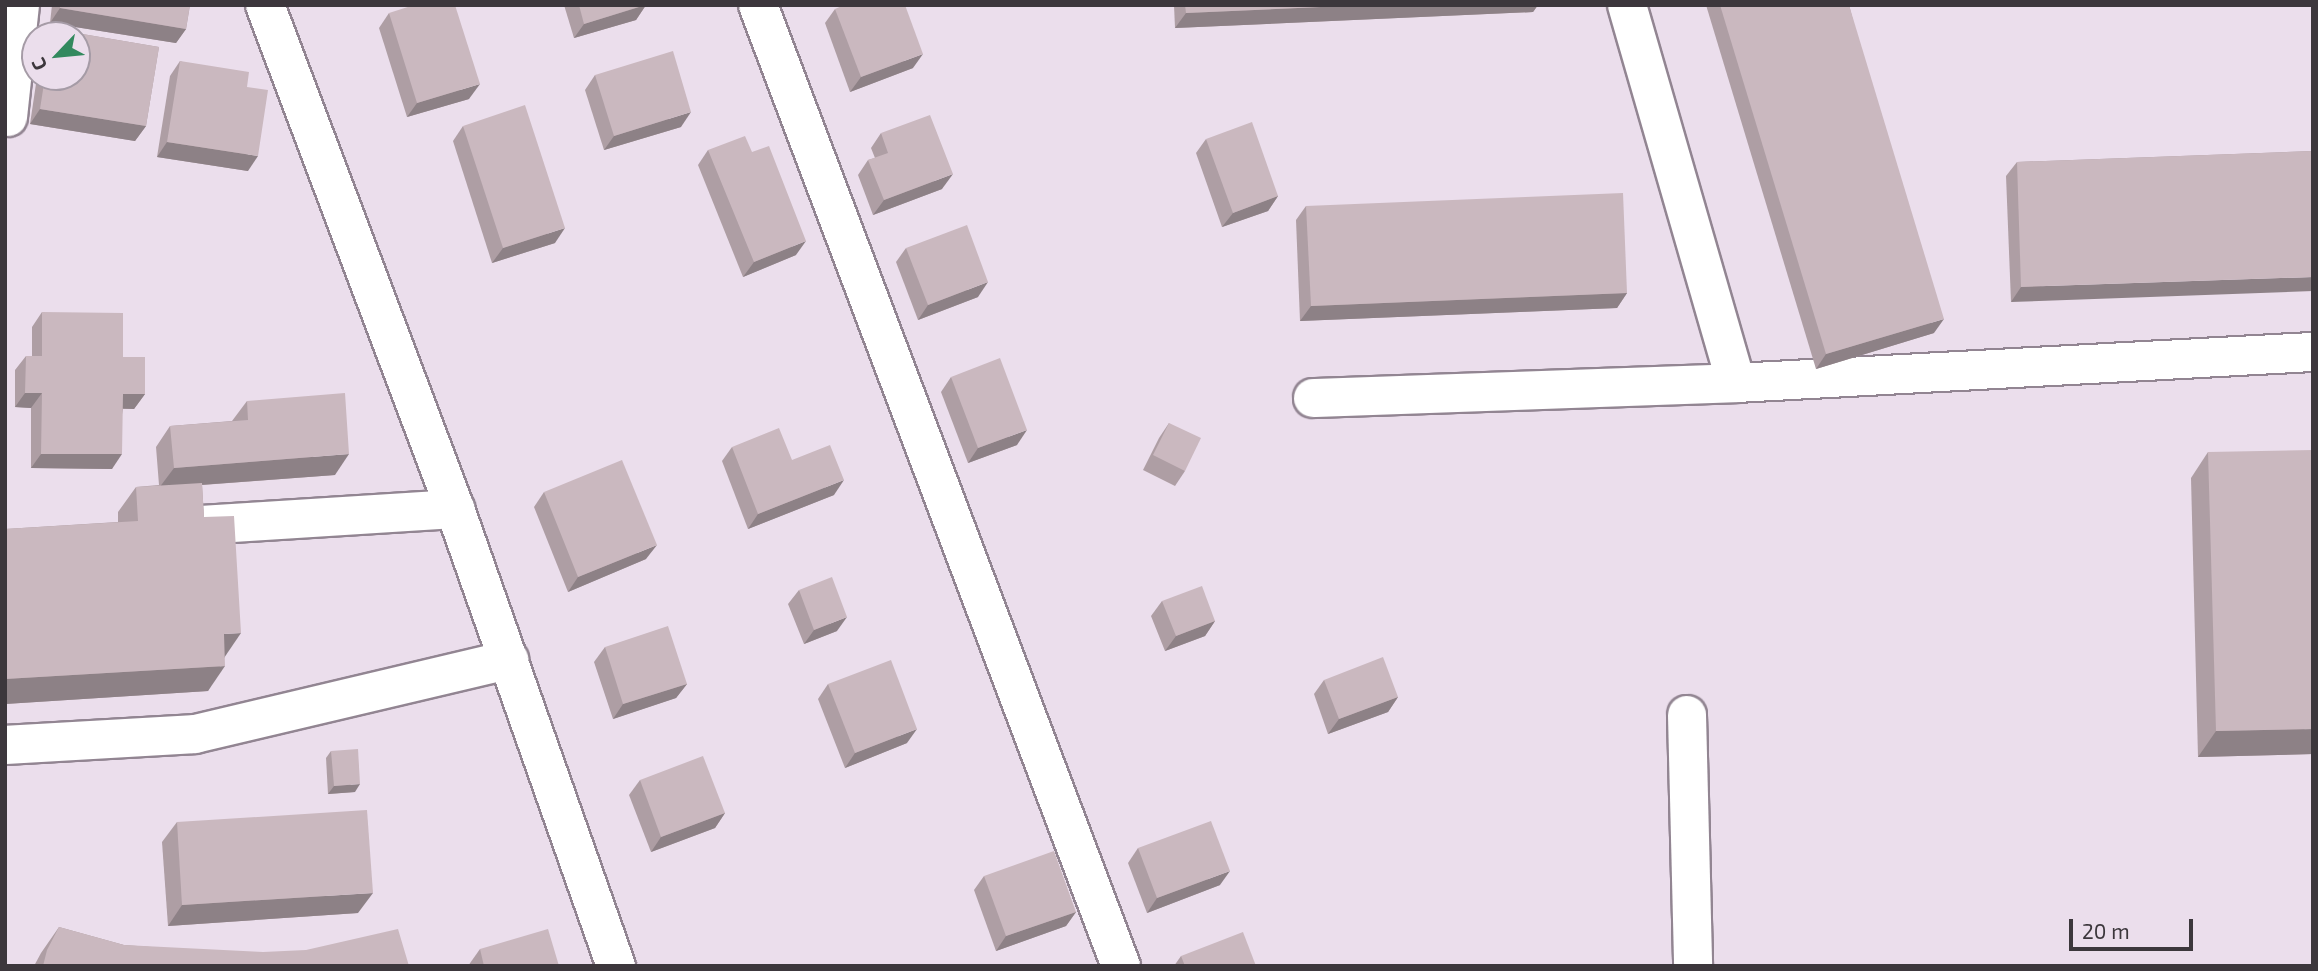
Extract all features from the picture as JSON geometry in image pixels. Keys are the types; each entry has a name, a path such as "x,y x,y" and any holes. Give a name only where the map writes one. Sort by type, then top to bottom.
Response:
{"street":[{"path":"8,117 20,5"},
{"path":"265,5 455,509 616,966"},
{"path":"758,5 1121,966"},
{"path":"1628,5 1736,383"},
{"path":"1313,398 1736,383 2313,352"},
{"path":"200,524 455,509"},
{"path":"5,745 195,734 509,660"},
{"path":"1687,715 1693,966"}],"building":[{"path":"60,5 190,5 186,29 60,8"},
{"path":"414,5 455,5 480,84 417,103 389,13"},
{"path":"579,5 645,5 584,24"},
{"path":"844,5 905,5 923,54 861,77 835,9"},
{"path":"1185,5 1365,5 1186,13"},
{"path":"1720,5 1849,5 1944,319 1826,354"},
{"path":"91,35 159,47 146,126 40,109 43,91 91,91"},
{"path":"673,51 691,112 614,136 595,75"},
{"path":"180,61 249,72 247,87 268,90 258,156 167,142"},
{"path":"525,105 565,228 503,248 463,126"},
{"path":"930,115 953,174 884,200 868,160 888,153 881,133"},
{"path":"1252,122 1278,196 1233,213 1206,139"},
{"path":"745,136 752,152 769,146 806,241 754,262 708,150"},
{"path":"2313,151 2313,277 2021,287 2017,162"},
{"path":"1623,193 1627,293 1311,306 1306,206"},
{"path":"967,225 988,282 928,305 906,248"},
{"path":"42,312 123,313 123,357 145,357 145,394 123,394 122,454 41,454 42,393 25,393 26,356 42,356"},
{"path":"1000,358 1027,430 978,448 951,377"},
{"path":"345,393 349,454 174,468 170,426 248,420 247,401"},
{"path":"1169,423 1201,438 1185,471 1153,455"},
{"path":"779,428 792,460 830,445 844,480 758,514 732,447"},
{"path":"2313,450 2313,729 2216,731 2208,452"},
{"path":"622,460 657,545 578,577 544,492"},
{"path":"202,483 204,517 234,516 241,633 224,634 225,666 5,679 5,529 138,521 136,487"},
{"path":"832,577 847,617 814,630 799,590"},
{"path":"1202,586 1215,621 1176,636 1162,601"},
{"path":"668,626 687,684 623,704 605,647"},
{"path":"1383,657 1398,697 1339,719 1324,680"},
{"path":"891,660 917,729 855,753 828,684"},
{"path":"358,749 360,784 334,786 331,751"},
{"path":"703,756 725,813 661,837 640,780"},
{"path":"367,810 373,893 182,905 177,822"},
{"path":"1211,821 1230,871 1157,898 1138,848"},
{"path":"1054,851 1076,912 1006,936 984,876"},
{"path":"59,927 124,945 263,952 306,950 398,929 409,966 43,966 47,950"},
{"path":"548,929 559,966 484,966 480,949"},
{"path":"1243,932 1256,966 1185,966 1181,956"}]}
